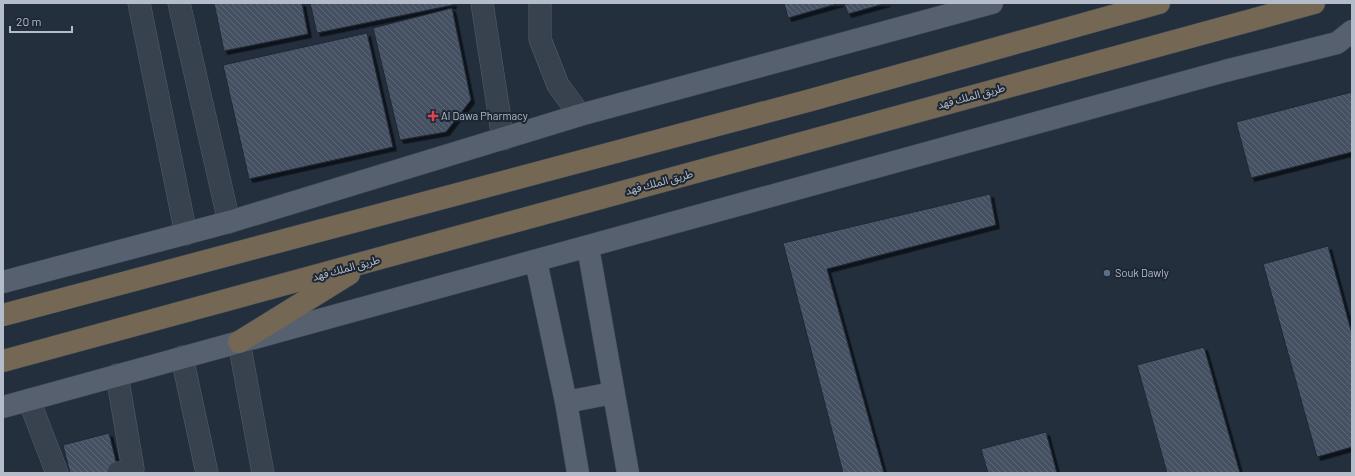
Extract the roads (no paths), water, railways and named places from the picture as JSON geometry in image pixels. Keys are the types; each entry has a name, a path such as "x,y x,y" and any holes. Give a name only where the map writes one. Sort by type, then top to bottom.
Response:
{"highway":[{"path":"3,315 811,100 1159,3"},
{"name":"طريق الملك فهد","path":"3,361 1314,3"},
{"path":"239,342 370,262"}],"main road":[{"path":"3,282 229,222 580,115 992,3"},
{"path":"3,407 1347,38"},
{"path":"588,247 628,473"},
{"path":"536,260 566,402 578,473"},
{"path":"566,402 613,393"}],"street":[{"path":"139,3 186,234"},
{"path":"179,3 229,222"},
{"path":"482,3 503,139"},
{"path":"540,3 540,39 558,85 580,115"},
{"path":"239,342 263,473"},
{"path":"182,358 207,473"},
{"path":"117,376 133,469 118,473"},
{"path":"29,400 56,473"}],"place":[{"name":"Al Dawa Pharmacy","path":"433,116"},
{"name":"Souk Dawly","path":"1107,273"}]}
